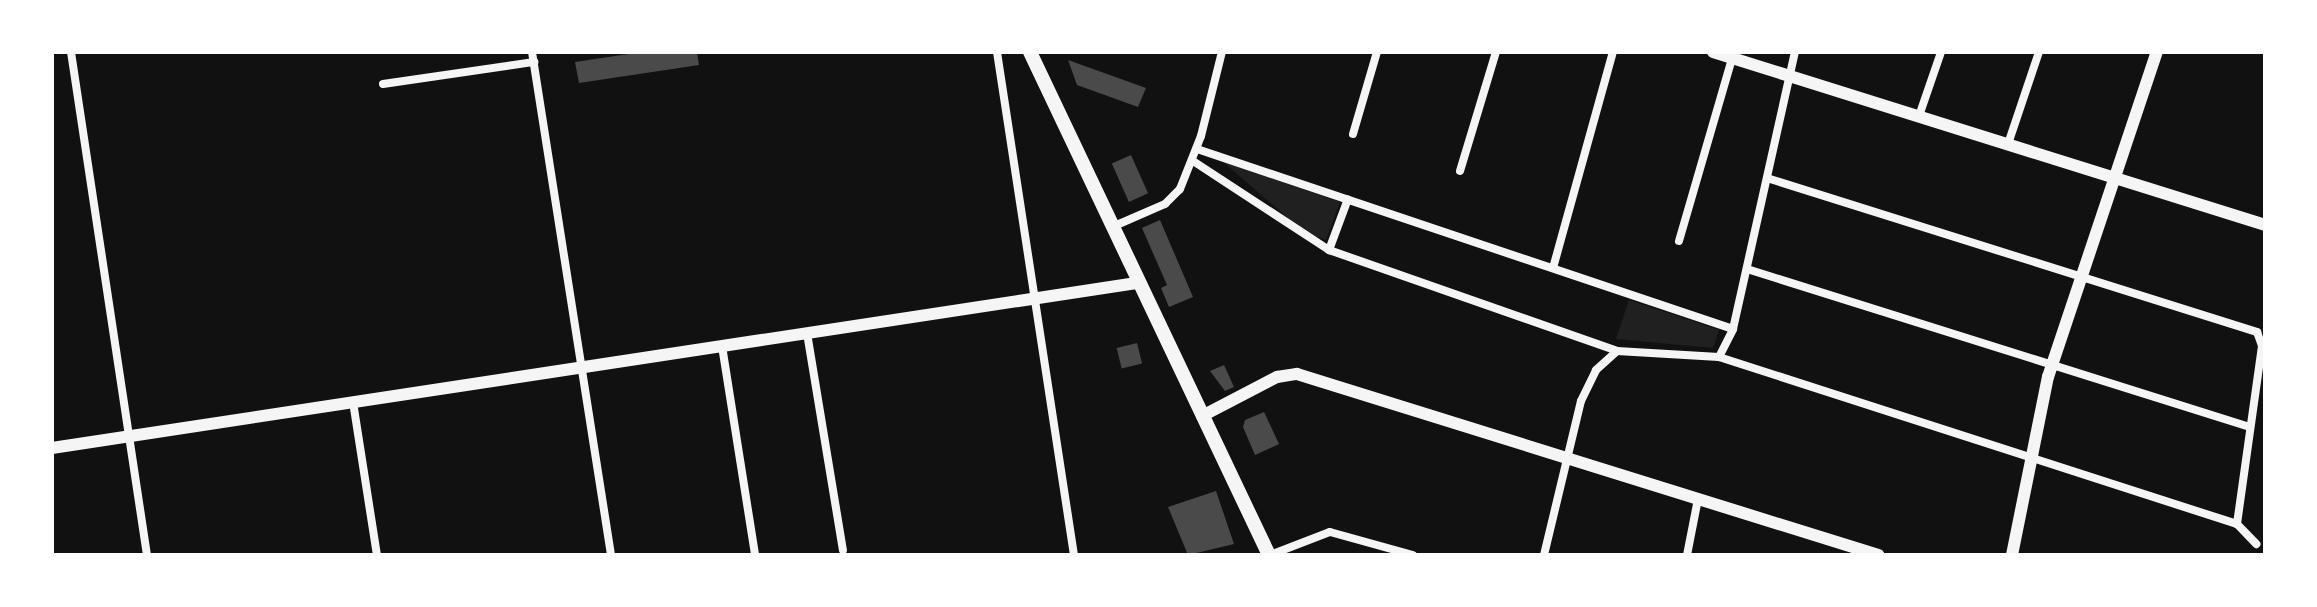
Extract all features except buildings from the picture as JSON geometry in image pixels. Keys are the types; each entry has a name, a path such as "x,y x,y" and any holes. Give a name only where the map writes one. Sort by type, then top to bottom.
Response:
{"main road":[{"path":"1030,52 1137,283 1270,555"}],"street":[{"path":"71,52 147,555"},
{"path":"997,52 1074,555"},
{"path":"1111,228 1173,198 1193,161 1222,52"},
{"path":"1353,134 1377,52"},
{"path":"1460,171 1496,52"},
{"path":"1553,268 1613,52"},
{"path":"1713,52 2265,225"},
{"path":"1719,357 1733,329 1795,52"},
{"path":"1919,116 1941,52"},
{"path":"2008,144 2039,52"},
{"path":"2012,555 2052,365 2157,52"},
{"path":"383,84 533,57 611,555"},
{"path":"1679,241 1732,58"},
{"path":"1197,149 1733,329"},
{"path":"1193,161 1329,250 1617,351 1719,357 2237,524 2256,544"},
{"path":"1767,178 2082,276 2260,336 2237,524"},
{"path":"1329,250 1348,199"},
{"path":"1747,269 2250,427"},
{"path":"52,448 1137,283"},
{"path":"807,333 843,550"},
{"path":"722,346 755,555"},
{"path":"1544,555 1565,457 1589,380 1617,351"},
{"path":"1202,416 1277,377 1297,374 1698,499 1841,549 1878,555"},
{"path":"353,402 377,555"},
{"path":"1687,555 1698,499"},
{"path":"1270,555 1330,532 1413,555"}],"shaded area":[{"path":"1222,161 1340,202 1326,240 1304,232"},
{"path":"1629,300 1719,330 1713,348 1616,339"}]}
